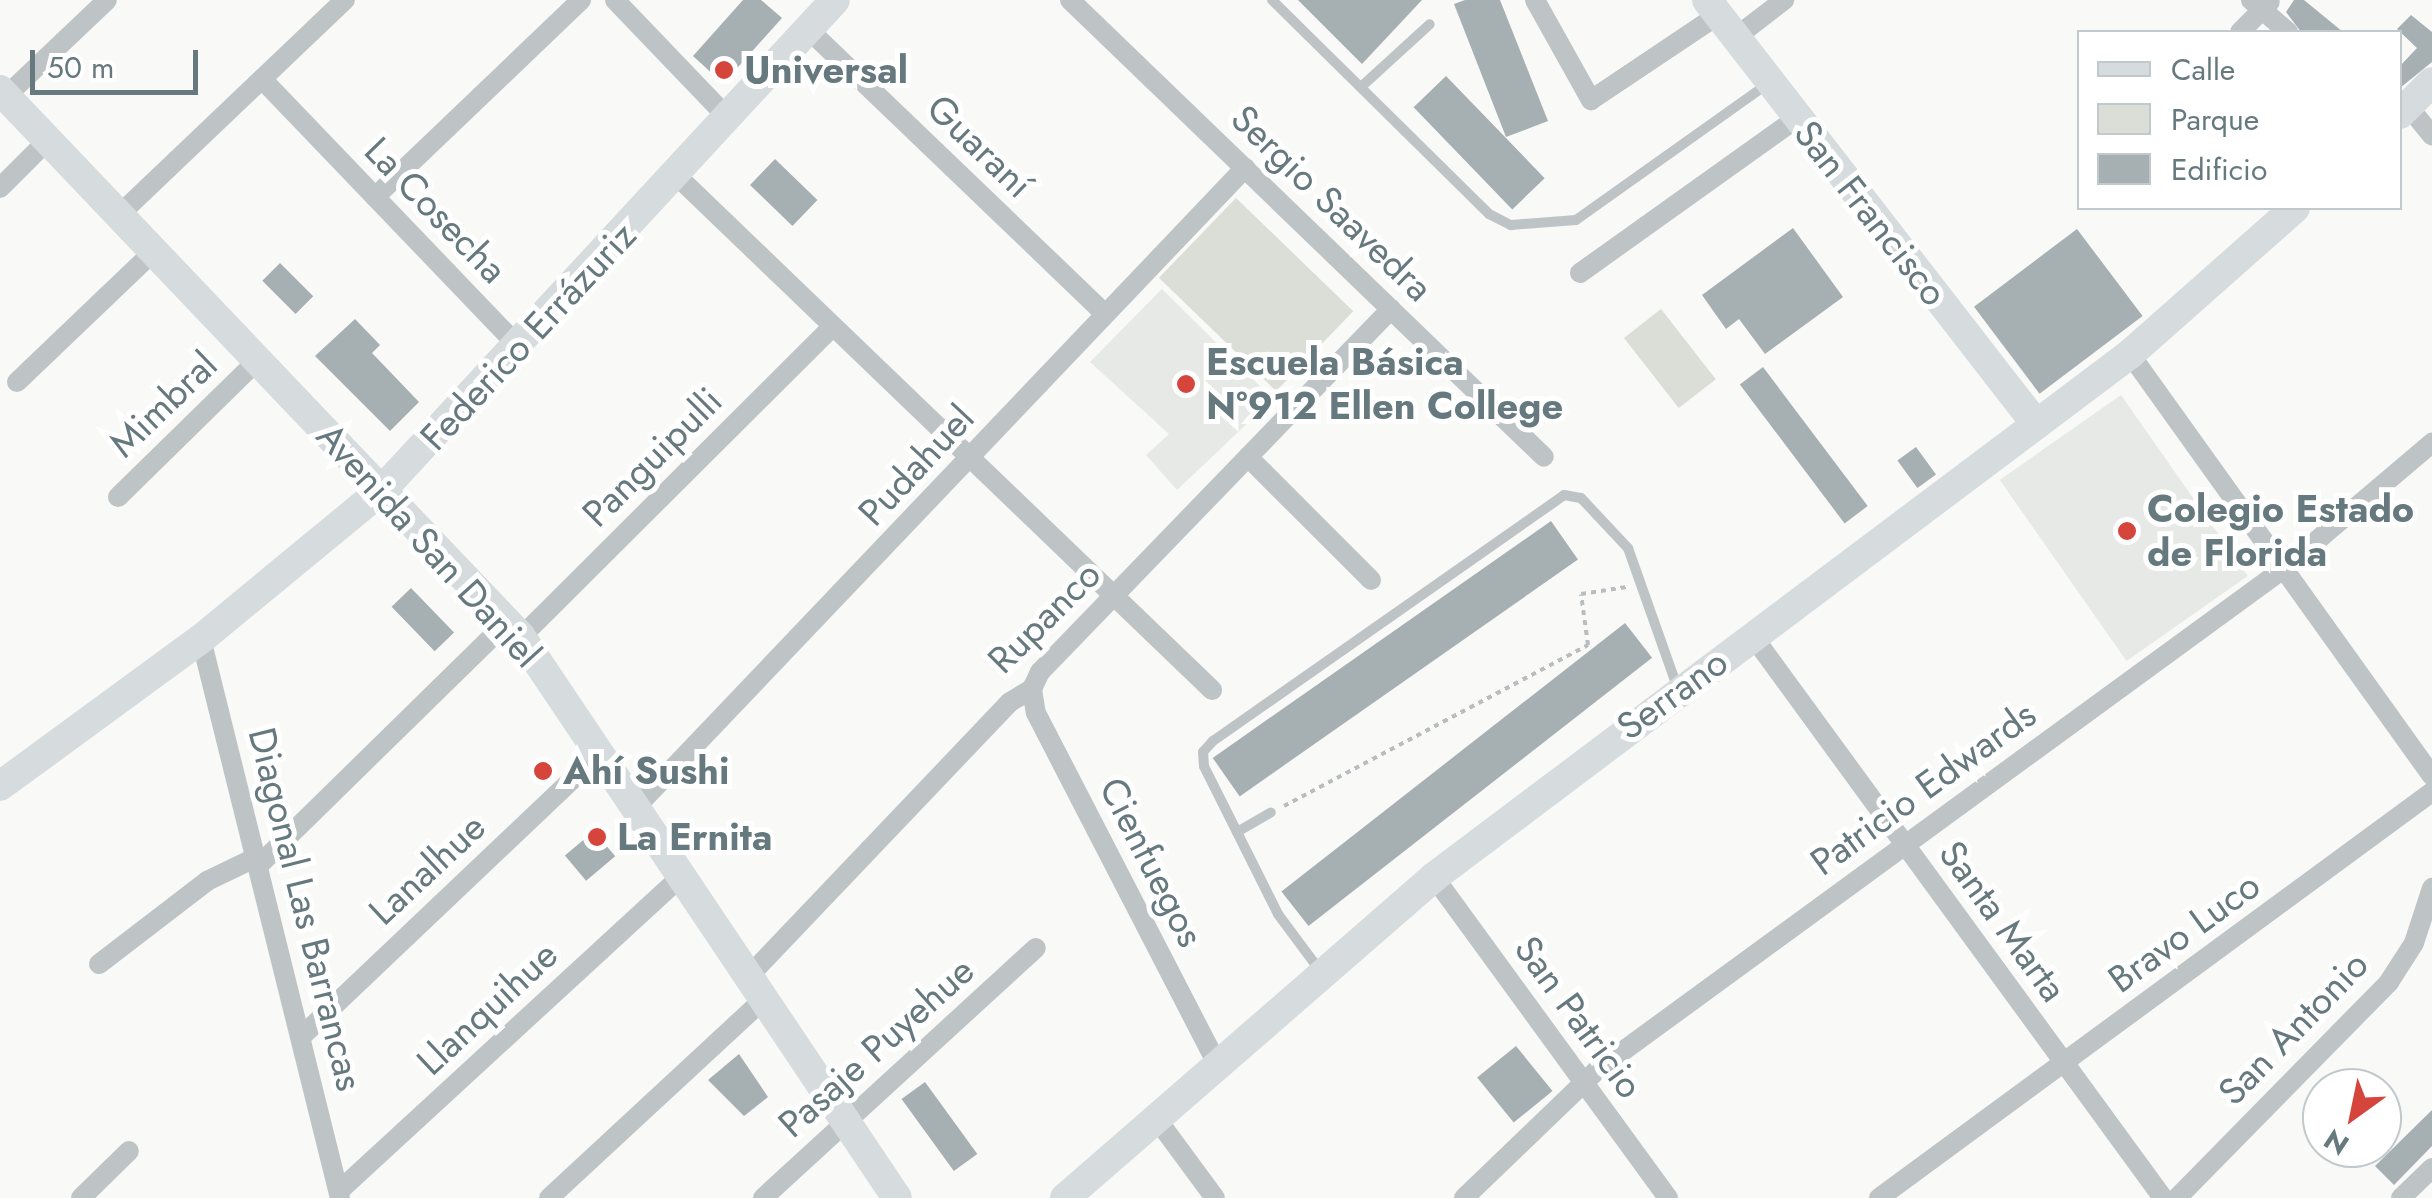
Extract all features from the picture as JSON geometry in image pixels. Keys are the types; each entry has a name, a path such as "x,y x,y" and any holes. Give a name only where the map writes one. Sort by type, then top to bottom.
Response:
{"street":[{"path":"3,93 107,0"},
{"path":"119,215 345,0"},
{"path":"375,197 581,0"},
{"path":"615,0 730,120"},
{"name":"Federico Errázuriz","path":"0,786 201,638 382,490 730,120 835,0"},
{"name":"Sergio Saavedra","path":"1070,0 1544,457"},
{"path":"1535,0 1590,100 1720,18 1784,0"},
{"path":"2241,30 2261,3 2286,30"},
{"name":"San Francisco","path":"1720,18 2036,424"},
{"name":"Guaraní","path":"809,30 1103,312"},
{"name":"La Cosecha","path":"262,79 518,346"},
{"path":"2432,82 2404,110 2432,136"},
{"name":"Avenida San Daniel","path":"3,93 515,629 897,1198"},
{"path":"1580,272 1797,118"},
{"path":"0,188 48,140"},
{"name":"Pudahuel","path":"636,807 970,460 1103,312 1245,168"},
{"path":"677,176 1212,690"},
{"name":"Serrano","path":"1064,1198 1434,877 1678,688 2130,354 2292,210"},
{"path":"17,382 154,251"},
{"name":"Rupanco","path":"550,1198 756,988 1010,702 1032,688 1040,672 1391,309"},
{"name":"Panguipulli","path":"98,964 207,880 260,860 515,629 832,327"},
{"path":"2130,354 2432,776"},
{"name":"Mimbral","path":"118,498 258,360"},
{"name":"Patricio Edwards","path":"1464,1198 1586,1084 1904,844 2282,570 2432,443"},
{"path":"1248,457 1371,580"},
{"name":"Santa Marta","path":"1752,635 2163,1198"},
{"name":"Diagonal Las Barrancas","path":"201,638 260,860 340,1195"},
{"name":"Cienfuegos","path":"1032,688 1036,713 1218,1065"},
{"name":"Lanalhue","path":"302,1035 600,753"},
{"name":"Bravo Luco","path":"1879,1198 2432,792"},
{"name":"Llanquihue","path":"340,1195 682,876"},
{"name":"San Patricio","path":"1434,877 1668,1198"},
{"name":"San Antonio","path":"2176,1198 2389,982 2414,943 2432,888"},
{"name":"Pasaje Puyehue","path":"763,1198 1036,948"},
{"path":"1156,1118 1215,1198"},
{"path":"81,1198 129,1151"},
{"path":"2401,1198 2432,1168"}],"lane":[{"path":"1272,0 1489,214 1511,225 1576,220 1770,83"},
{"path":"1362,86 1430,24"},
{"path":"1322,972 1278,914 1204,766 1207,746 1557,498 1572,494 1588,504 1628,548 1678,688"},
{"path":"1237,832 1271,812"}],"path":[{"path":"1271,812 1588,644 1580,594 1644,584"}],"shaded area":[{"path":"1162,289 1273,399 1177,490 1146,455 1169,434 1090,362"},
{"name":"Colegio Estado de Florida","path":"2121,395 2248,576 2127,661 2000,480"}],"green space":[{"path":"1236,198 1353,311 1276,391 1159,278"},
{"path":"1661,309 1716,379 1679,408 1624,338"}],"building":[{"path":"743,0 761,0 782,18 731,75 716,77 693,56"},
{"path":"1298,0 1422,0 1362,64"},
{"path":"1465,0 1500,0 1548,121 1506,137 1454,4"},
{"path":"2294,0 2304,0 2341,30 2300,30 2286,12"},
{"path":"2411,15 2432,32 2432,62 2402,86 2402,64 2417,48 2397,29"},
{"path":"1446,76 1545,178 1512,209 1414,107"},
{"path":"775,159 817,200 792,226 750,185"},
{"path":"1793,228 1843,297 1765,354 1739,319 1726,329 1702,295"},
{"path":"2077,229 2143,316 2040,394 1974,307"},
{"path":"280,263 313,296 296,314 262,281"},
{"path":"355,319 380,345 372,353 419,402 390,431 315,356"},
{"path":"1763,367 1868,506 1845,523 1740,384"},
{"path":"1916,447 1936,475 1917,488 1897,461"},
{"path":"1551,521 1578,560 1240,796 1213,758"},
{"path":"411,588 454,633 435,651 392,607"},
{"path":"1625,623 1652,658 1309,926 1281,891"},
{"path":"594,831 615,856 586,881 565,855"},
{"path":"1516,1046 1553,1091 1514,1123 1477,1077"},
{"path":"739,1054 768,1097 744,1116 708,1080"},
{"path":"925,1082 977,1154 954,1171 902,1099"},
{"path":"2432,1110 2432,1146 2394,1185 2377,1168 2402,1168 2402,1139"}],"place":[{"name":"Universal","path":"724,70"},
{"name":"Escuela Básica N°912 Ellen College","path":"1186,384"},
{"name":"Colegio Estado de Florida","path":"2127,531"},
{"name":"Ahí Sushi","path":"543,771"},
{"name":"La Ernita","path":"597,837"}]}
